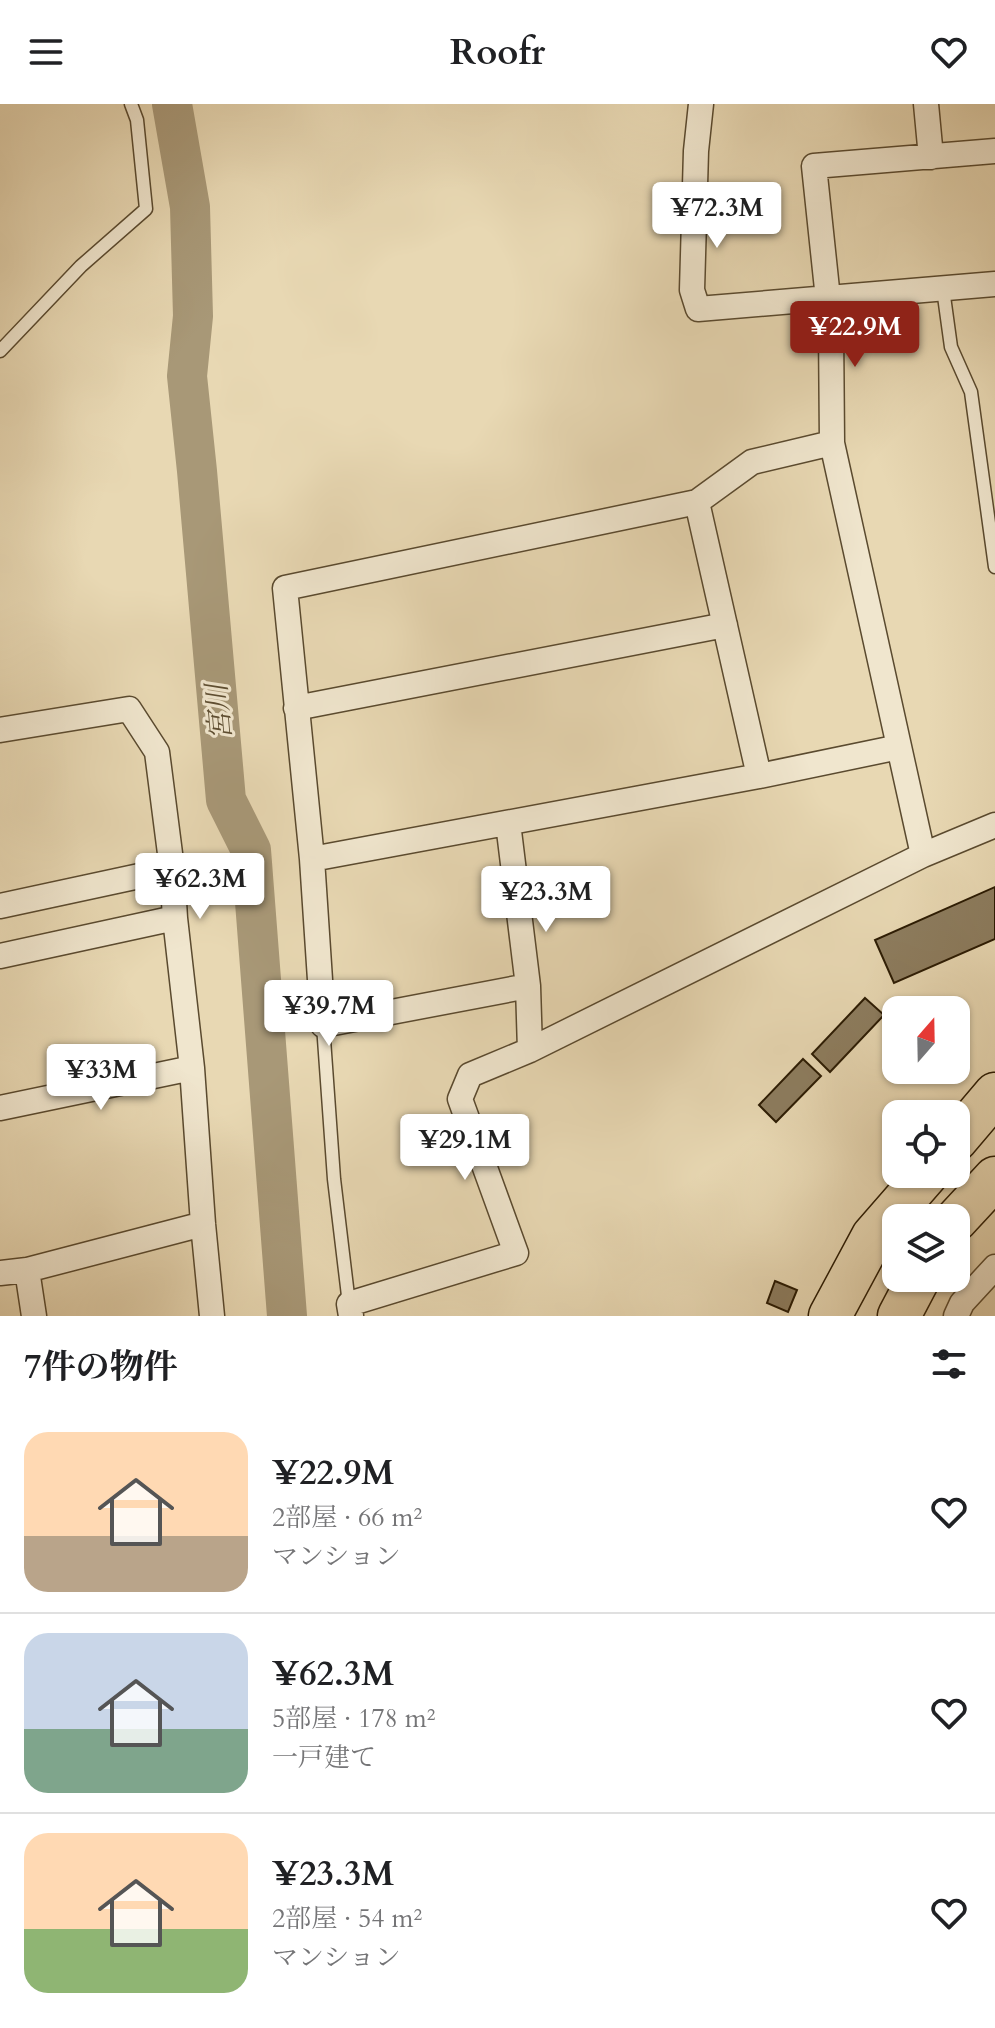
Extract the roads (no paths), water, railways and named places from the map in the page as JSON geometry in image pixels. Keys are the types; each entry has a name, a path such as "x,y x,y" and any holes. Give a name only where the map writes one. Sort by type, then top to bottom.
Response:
{"highway":[{"path":"970,1123 995,1094"},
{"path":"970,1205 995,1178"},
{"path":"830,1316 873,1236 915,1188"},
{"path":"857,1316 882,1265"},
{"path":"899,1316 912,1292"}],"street":[{"path":"701,104 696,151 692,290 698,309 995,284"},
{"path":"926,104 931,157"},
{"path":"923,855 832,443 831,327 814,166 995,151"},
{"path":"528,986 323,1025 312,859 285,588 697,502 752,462 832,443"},
{"path":"697,502 759,776"},
{"path":"296,708 725,625"},
{"path":"0,730 129,709 157,752 192,1068 212,1316"},
{"path":"312,859 899,747"},
{"path":"508,823 528,986 530,1050"},
{"path":"350,1310 516,1253 460,1099 470,1075 530,1050 923,855 995,825"},
{"path":"0,906 172,869"},
{"path":"0,956 175,918"},
{"path":"0,1108 192,1068"},
{"path":"0,1273 27,1270 203,1224"},
{"path":"956,1316 962,1303 995,1267"},
{"path":"27,1270 34,1316"}],"lane":[{"path":"0,351 81,266 146,209 137,120 131,104"},
{"path":"943,289 951,347 971,392 995,567"},
{"path":"323,1025 334,1179 350,1310"}],"waterway":[{"name":"宮川","path":"172,104 190,207 193,316 187,376 226,800 251,850 287,1316"}]}
